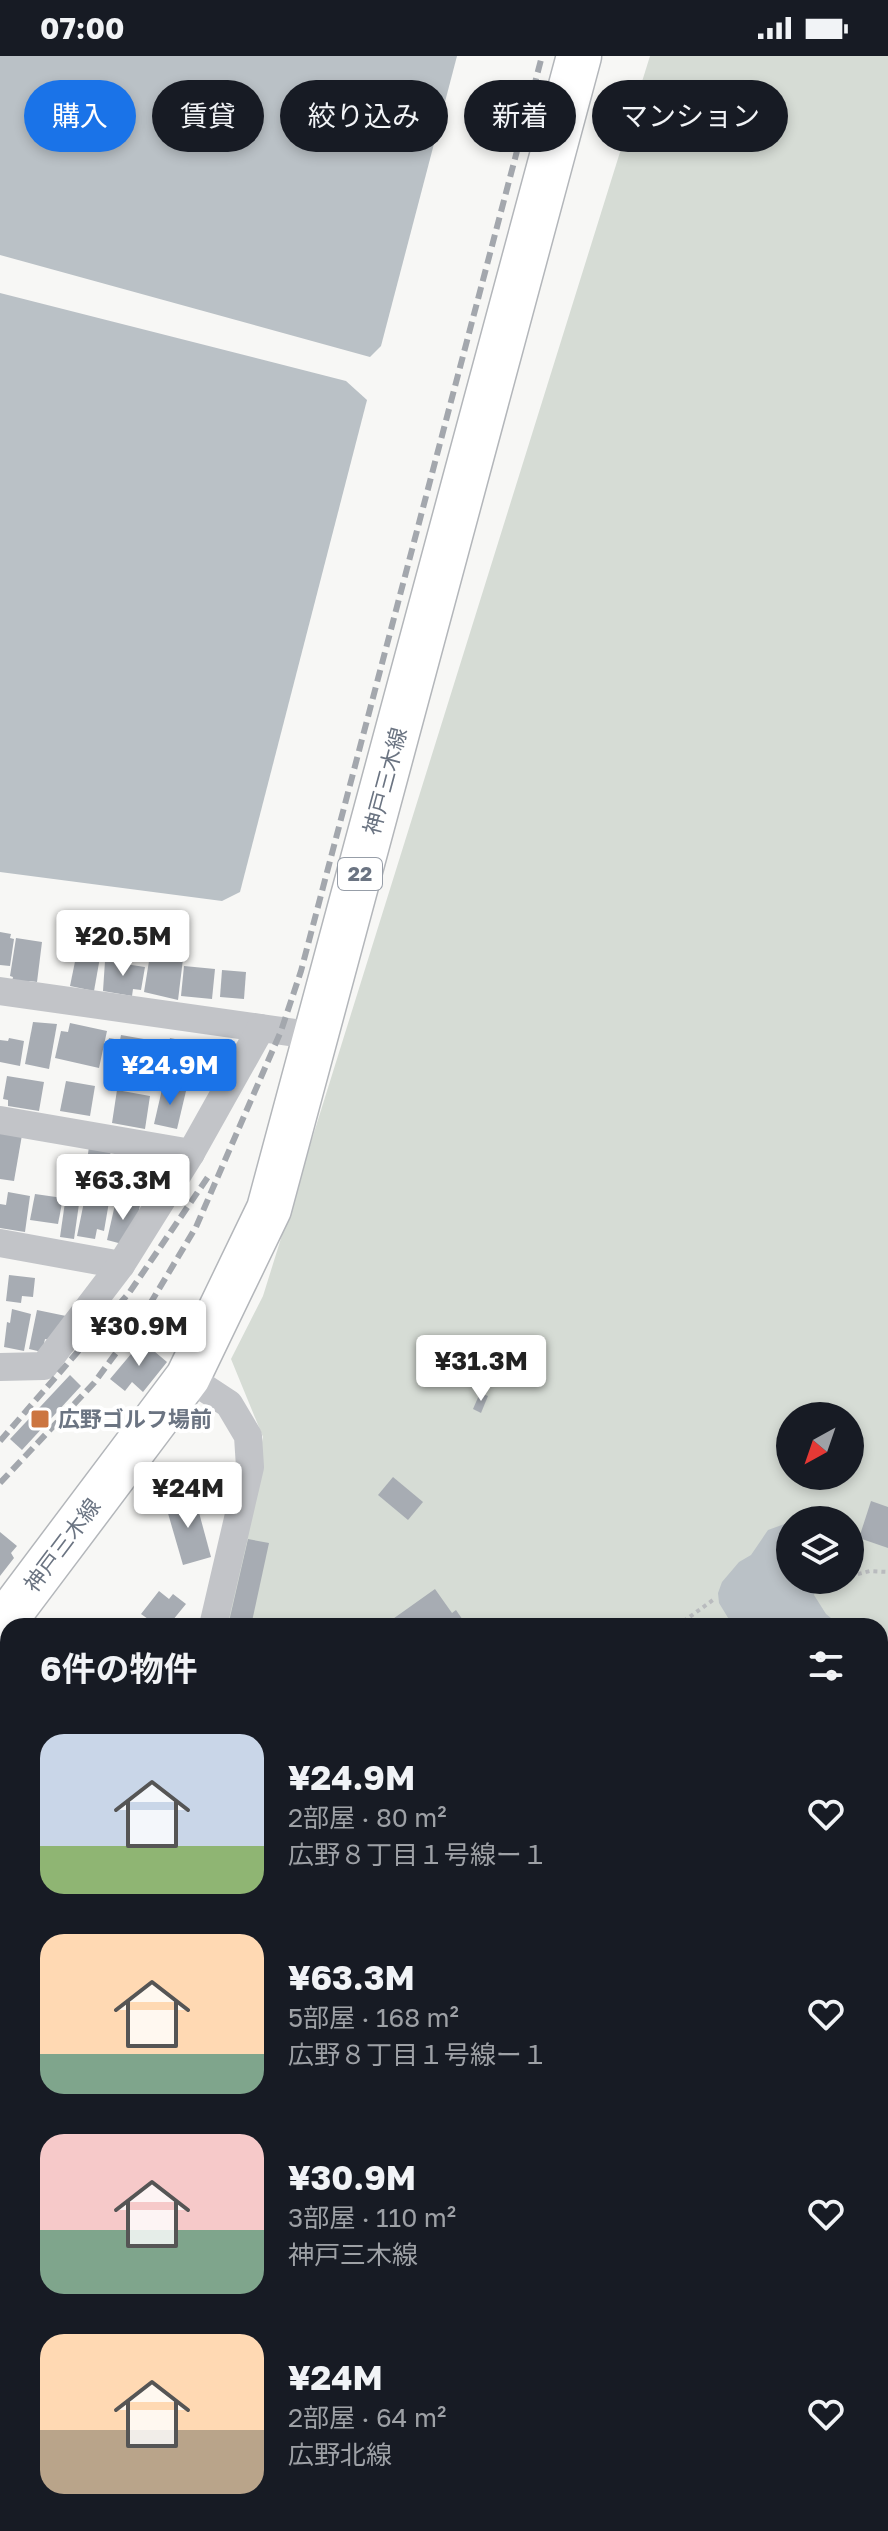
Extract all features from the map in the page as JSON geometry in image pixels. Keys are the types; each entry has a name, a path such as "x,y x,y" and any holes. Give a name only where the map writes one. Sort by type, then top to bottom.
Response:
{"main road":[{"name":"神戸三木線","path":"7,1618 188,1377 269,1209 579,56"}],"street":[{"path":"0,991 316,1036"},
{"path":"0,1367 44,1366 121,1265 191,1153 261,1028"},
{"path":"0,1120 191,1153"},
{"path":"0,1243 121,1265"},
{"path":"188,1377 229,1404 248,1436 250,1467 215,1618"}],"path":[{"path":"864,1572 888,1572"},
{"path":"687,1618 713,1600"}],"shaded area":[{"path":"0,56 457,56 448,90 448,80 280,80 280,152 432,152 381,346 370,357 0,255"},
{"path":"650,56 888,56 888,1618 227,1618 263,1437 231,1359 263,1296 620,152 788,152 788,80 643,80"},
{"path":"0,293 346,381 367,400 240,892 222,901 0,872"},
{"path":"776,1527 776,1594 814,1594 831,1618 728,1618 719,1603 718,1593 722,1582 739,1562 751,1555 768,1530"}],"building":[{"path":"0,932 11,934 10,938 14,939 10,966 0,965"},
{"path":"16,938 42,942 37,982 12,982 13,977 10,976"},
{"path":"79,942 102,946 94,991 70,986"},
{"path":"150,955 183,959 178,1000 144,992"},
{"path":"105,961 145,967 141,990 133,989 132,996 103,991"},
{"path":"184,966 215,969 212,999 181,996"},
{"path":"222,970 246,972 244,999 220,997"},
{"path":"33,1022 57,1024 49,1069 25,1064"},
{"path":"70,1023 107,1031 99,1068 55,1058 61,1031 68,1032"},
{"path":"121,1035 161,1042 164,1046 159,1077 104,1068 109,1038 120,1040"},
{"path":"9,1038 24,1041 20,1066 0,1062 0,1040 8,1041"},
{"path":"170,1038 205,1045 198,1077 204,1078 203,1086 162,1078"},
{"path":"7,1076 44,1082 39,1111 8,1106 8,1100 3,1099"},
{"path":"66,1081 95,1086 90,1116 60,1111"},
{"path":"163,1085 186,1091 177,1129 154,1124"},
{"path":"117,1090 150,1096 145,1129 112,1123"},
{"path":"0,1131 22,1135 14,1181 0,1179"},
{"path":"89,1146 111,1149 107,1182 85,1179"},
{"path":"123,1153 165,1160 161,1188 118,1181"},
{"path":"8,1192 30,1196 25,1232 0,1228 0,1204 6,1205"},
{"path":"35,1194 63,1198 58,1224 30,1220"},
{"path":"85,1197 109,1202 104,1231 97,1229 95,1239 77,1236"},
{"path":"116,1200 140,1205 136,1224 126,1245 107,1240"},
{"path":"65,1202 79,1204 74,1239 60,1237"},
{"path":"9,1275 35,1278 33,1297 22,1296 21,1303 6,1301"},
{"path":"12,1309 31,1314 24,1351 4,1347"},
{"path":"37,1310 66,1316 55,1341 45,1339 42,1352 29,1349"},
{"path":"142,1341 167,1362 143,1392 132,1382 125,1391 110,1379"},
{"path":"70,1375 81,1386 22,1450 10,1439"},
{"path":"480,1393 488,1396 481,1413 473,1409"},
{"path":"393,1477 423,1502 408,1520 378,1495"},
{"path":"194,1494 211,1557 183,1565 165,1503"},
{"path":"871,1501 888,1507 888,1548 864,1540 864,1523"},
{"path":"0,1532 17,1546 11,1553 14,1558 0,1576"},
{"path":"248,1539 269,1543 253,1618 230,1618"},
{"path":"435,1589 452,1613 456,1610 462,1618 394,1618"},
{"path":"159,1591 169,1599 173,1594 186,1604 175,1618 147,1618 141,1614"}],"railway":[{"path":"0,1483 94,1383 141,1319 196,1227 281,1031 301,971 542,56"},
{"path":"0,1441 129,1293 210,1174"}],"place":[{"name":"広野ゴルフ場前","path":"40,1419"}]}
